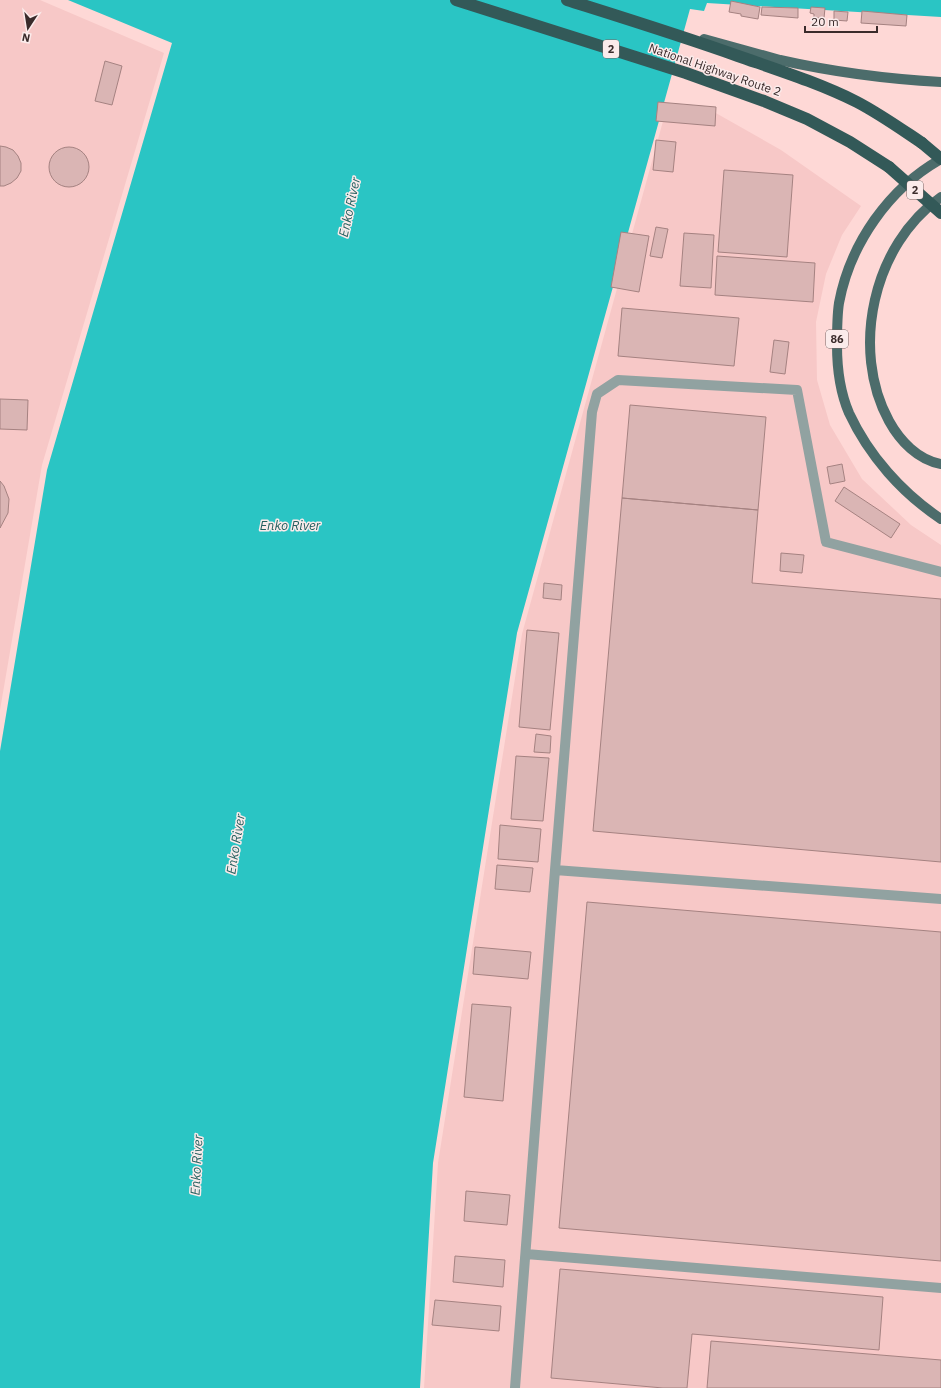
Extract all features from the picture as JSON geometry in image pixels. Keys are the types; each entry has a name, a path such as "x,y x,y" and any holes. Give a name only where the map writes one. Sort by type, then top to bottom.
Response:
{"highway":[{"name":"National Highway Route 2","path":"456,0 686,73 764,101 807,119 850,142 889,167 941,213"},
{"name":"National Highway Route 2","path":"567,0 779,64 819,85 858,102 922,143 941,159"}],"main road":[{"path":"779,64 836,70 880,77 941,82"},
{"name":"86","path":"941,159 914,177 890,199 873,221 859,247 847,274 840,302 837,359 841,387 849,412 862,437 878,461 900,486 941,519"},
{"path":"941,197 916,220 898,244 885,268 872,315 870,341 876,391 894,431 906,445 922,457 941,464"}],"lane":[{"path":"515,1388 555,870 592,420 597,394 618,380 797,390 826,542 941,572"},
{"path":"555,870 941,899"},
{"path":"526,1254 941,1288"}],"shaded area":[{"path":"0,0 40,0 164,53 42,465 0,710"},
{"path":"668,103 714,112 781,150 861,206 842,235 826,274 816,322 817,380 830,425 862,479 911,525 941,545 941,1388 424,1388 438,1163 522,634"}],"water":[{"name":"Enko River","path":"68,0 941,0 941,17 707,3 704,11 690,9 517,633 433,1163 420,1388 0,1388 0,751 47,470 172,43"}],"building":[{"path":"731,1 760,7 758,19 729,12"},
{"path":"762,7 798,8 798,18 761,15"},
{"path":"811,7 825,8 824,18 814,18 814,14 810,13"},
{"path":"834,11 848,12 847,21 834,20"},
{"path":"862,11 907,15 906,26 861,23"},
{"path":"105,61 122,66 112,105 95,101"},
{"path":"658,102 716,107 715,126 656,121"},
{"path":"656,140 676,142 673,172 653,170"},
{"path":"0,146 13,150 21,163 21,171 17,178 4,186 0,186"},
{"path":"65,147 73,147 80,150 86,156 89,167 86,178 80,184 73,187 65,187 58,184 52,178 49,171 49,163 52,156 58,150"},
{"path":"724,170 793,175 787,257 718,252"},
{"path":"656,227 668,229 662,258 650,256"},
{"path":"621,232 649,236 639,292 611,287"},
{"path":"684,233 714,235 711,288 680,286"},
{"path":"717,256 815,263 813,302 715,295"},
{"path":"622,308 739,318 734,366 618,356"},
{"path":"774,340 789,342 785,374 770,372"},
{"path":"0,399 28,400 27,430 0,429"},
{"path":"630,405 766,417 758,510 622,498"},
{"path":"842,464 845,481 830,484 827,467"},
{"path":"0,481 4,486 9,499 8,513 0,528"},
{"path":"844,487 900,524 891,538 835,501"},
{"path":"622,498 758,510 752,583 941,599 941,862 593,831"},
{"path":"781,553 804,555 802,573 780,571"},
{"path":"544,583 562,585 561,600 543,598"},
{"path":"527,630 559,633 550,730 519,727"},
{"path":"536,734 551,736 550,753 534,752"},
{"path":"516,756 549,758 543,821 511,819"},
{"path":"500,825 541,829 538,862 498,859"},
{"path":"497,865 533,868 530,892 495,889"},
{"path":"587,902 941,932 941,1261 559,1228"},
{"path":"475,947 531,952 528,979 473,974"},
{"path":"472,1004 511,1007 503,1101 464,1097"},
{"path":"466,1191 510,1195 507,1225 464,1221"},
{"path":"455,1256 505,1260 503,1287 453,1282"},
{"path":"560,1269 883,1297 879,1350 692,1334 687,1388 663,1388 551,1378"},
{"path":"435,1300 501,1306 499,1331 432,1325"},
{"path":"711,1341 941,1360 941,1388 707,1388"}]}
